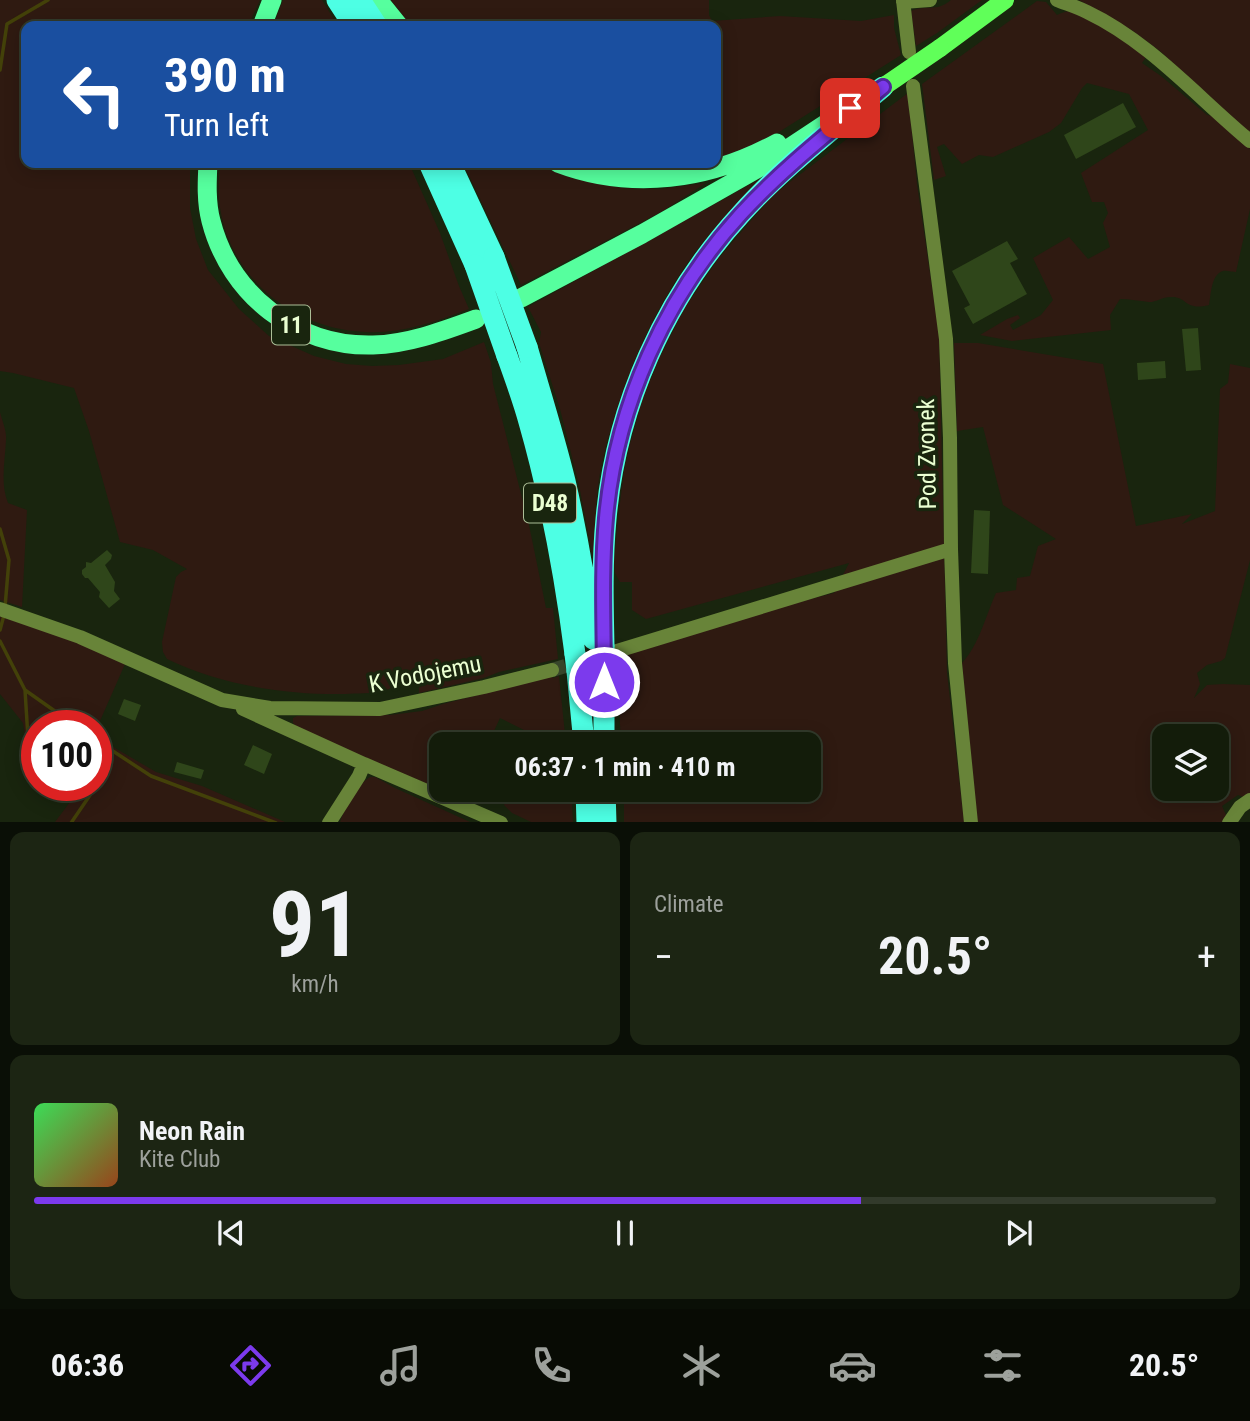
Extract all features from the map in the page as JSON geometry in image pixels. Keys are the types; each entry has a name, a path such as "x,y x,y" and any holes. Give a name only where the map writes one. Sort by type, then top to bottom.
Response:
{"highway":[{"path":"264,21 272,0"},
{"path":"337,0 351,21"},
{"path":"360,0 374,21"},
{"path":"379,0 395,21"},
{"path":"721,168 759,152 883,87"},
{"path":"521,298 762,166 883,87"},
{"path":"595,657 612,475 621,433 634,393 668,316 715,244 742,213 802,155 883,87"},
{"name":"11","path":"208,168 207,191 211,220 221,250 255,300 278,318 324,339 348,344 374,345 426,337 476,319"},
{"name":"D48","path":"438,168 527,347 565,480 579,546 603,732"},
{"path":"576,168 626,178 659,178 692,175 720,168"},
{"name":"D48","path":"484,261 507,356 529,420 546,484 560,549 595,657 586,732"},
{"path":"586,802 587,822"},
{"path":"605,802 606,822"}],"main road":[{"path":"883,87 1005,0"}],"street":[{"path":"909,52 903,1 930,0"},
{"path":"1056,0 1086,11 1137,42 1250,141"},
{"name":"Pod Zvonek","path":"913,86 946,339 955,663 971,822"},
{"path":"595,657 951,549"},
{"name":"K Vodojemu","path":"6,611 80,638 501,822"},
{"name":"K Vodojemu","path":"222,700 270,708 380,709 552,670"},
{"path":"329,822 364,764"},
{"path":"1229,822 1240,807 1250,800"}],"shaded area":[{"path":"0,0 260,0 250,21 21,21 21,168 190,168 190,208 196,239 208,270 239,309 269,336 314,356 346,364 399,365 443,359 484,342 529,525 546,608 553,608 558,659 419,693 419,683 426,679 407,670 402,682 374,693 322,694 231,682 167,659 162,642 176,577 187,569 153,550 120,542 74,388 0,371"},
{"path":"283,0 322,0 335,21 275,21"},
{"path":"391,0 709,0 709,15 712,21 407,21"},
{"path":"951,0 982,0 916,46 911,11 940,6"},
{"path":"1079,0 1250,0 1250,133 1160,51 1133,31"},
{"path":"1037,1 1046,2 1057,15 1073,11 1110,31 1146,57 1142,63 1246,143 1250,149 1250,209 1236,272 1224,271 1216,276 1209,305 1195,306 1172,297 1149,302 1120,299 1110,315 1111,330 1012,341 980,335 1018,315 1020,318 1010,325 1013,330 1041,315 1053,300 1033,258 1069,237 1088,259 1110,247 1103,223 1108,213 1104,202 1092,202 1081,173 1148,130 1129,94 1087,83 1061,123 1049,132 993,157 979,155 962,164 944,144 937,147 946,176 934,180 922,84"},
{"path":"894,15 894,28 901,55 779,132 721,157 721,21 712,21 780,16 861,21"},
{"path":"908,93 917,184 939,335 947,673 964,822 624,822 624,802 821,802 821,732 620,732 618,685 620,655 834,593 849,563 646,619 632,610 632,582 620,582 615,573 624,471 643,398 660,357 684,309 718,259 774,194"},
{"path":"220,168 411,168 469,309 418,326 379,332 338,329 312,321 288,309 267,293 249,274 235,252 225,227 219,186"},
{"path":"465,168 545,168 572,178 622,188 659,189 706,183 661,212 521,285"},
{"path":"762,178 725,216 691,258 667,296 636,357 611,427 603,460 597,494 593,558 579,485 560,409 539,343 541,332 528,307"},
{"path":"954,343 978,343 1103,364 1136,526 1192,514 1182,524 1215,511 1220,389 1228,383 1230,364 1250,368 1250,560 1225,658 1207,665 1197,673 1200,684 1194,698 1207,685 1250,685 1250,799 1238,795 1222,806 1226,815 1222,822 977,822 962,663 978,639 996,593 1016,590 1017,578 1030,576 1038,546 1056,539 1003,505 983,427 957,431"},
{"path":"0,412 6,437 4,488 8,503 27,510 22,607 0,600"},
{"path":"0,616 73,640 125,664 105,710 21,710 21,720 0,694"},
{"path":"559,676 565,732 528,732 500,718 494,732 429,732 429,784 299,729 293,723 293,718 297,716 390,715 422,711"},
{"path":"112,746 156,772 202,786 285,822 55,822 71,801 112,801"},
{"path":"370,777 375,777 470,822 340,822 344,811 361,785"},
{"path":"505,802 572,802 573,822 531,822 512,813 504,805"}],"building":[{"path":"1123,103 1136,127 1076,159 1064,135"},
{"path":"1007,241 1018,259 1010,263 1027,294 973,324 964,308 970,305 952,271"},
{"path":"1198,328 1201,370 1186,371 1182,329"},
{"path":"1165,361 1166,378 1138,380 1137,363"},
{"path":"974,510 990,511 988,574 971,573"},
{"path":"107,550 112,555 105,565 115,582 114,591 120,599 109,608 99,597 100,592 82,574 86,562 91,563"},
{"path":"124,699 141,705 135,721 118,714"},
{"path":"253,745 272,754 264,774 244,765"},
{"path":"177,762 204,770 201,779 174,772"}],"waterway":[{"path":"0,70 7,24 48,0"},
{"path":"0,529 9,560 5,607"},
{"path":"0,630 4,615"},
{"path":"0,641 25,690 26,710"},
{"path":"25,690 53,710"},
{"path":"112,750 151,776 273,822"},
{"path":"72,822 86,801"}],"tunnel":[{"path":"552,670 609,653"}],"route":[{"path":"604,682 603,560 606,517 621,433 649,354 690,279 742,213 802,155 883,87 850,108"}]}
